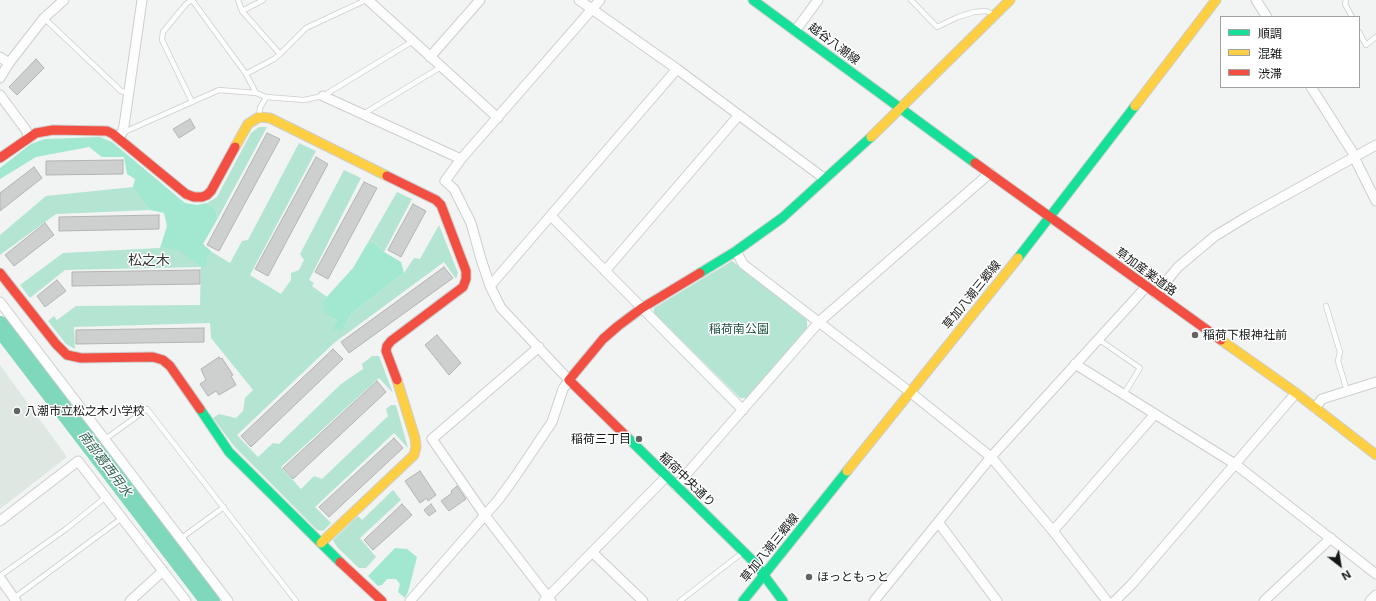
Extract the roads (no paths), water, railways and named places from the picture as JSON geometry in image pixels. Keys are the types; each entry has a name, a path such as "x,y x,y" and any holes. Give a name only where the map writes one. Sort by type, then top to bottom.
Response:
{"street":[{"path":"0,78 9,62 44,18 64,0"},
{"path":"120,136 124,126 142,0"},
{"path":"367,0 498,118"},
{"path":"430,57 480,0"},
{"path":"579,0 677,69 825,179"},
{"path":"569,380 501,308 490,286 471,223 454,189 446,181 462,159 600,0"},
{"name":"越谷八潮線","path":"753,0 901,109"},
{"path":"795,30 818,0"},
{"path":"410,601 515,477 552,422 563,389 603,340 618,326 642,308 736,250 782,218 888,122 1010,0"},
{"name":"草加八潮三郷線","path":"743,601 1050,218 1216,0"},
{"path":"1256,0 1266,16"},
{"path":"0,57 9,62"},
{"path":"490,286 677,69"},
{"path":"1312,88 1355,156 1376,201"},
{"path":"0,95 26,130 29,137"},
{"path":"323,96 462,159"},
{"name":"草加産業道路","path":"901,109 1050,218 1296,393 1376,455"},
{"path":"605,271 739,115"},
{"path":"0,158 36,133 53,130 107,131 120,136 186,194 194,197 202,197 207,196 212,191 248,124 259,117 270,118 436,200 441,205 466,271 466,278 463,287 397,336 387,346 386,351 396,376 415,438 416,447 414,455 321,543"},
{"path":"1156,294 1178,267 1215,236 1376,145"},
{"path":"676,486 820,321 990,173"},
{"path":"550,216 743,410"},
{"path":"736,250 743,264 820,321 992,457 1053,531 1107,601"},
{"path":"0,273 56,344 67,355 81,358 153,357 163,360 170,366 229,452 382,601"},
{"path":"874,601 992,457 1146,287"},
{"path":"0,302 228,601"},
{"path":"539,347 432,439 484,514 548,600 592,552 666,477"},
{"path":"1076,364 1235,464 1376,574"},
{"name":"稲荷中央通り","path":"569,380 743,552 764,574 783,601"},
{"path":"1315,408 1322,398 1376,382"},
{"path":"1115,601 1132,584 1296,393"},
{"path":"1053,531 1155,414"},
{"path":"0,521 78,461 186,601"},
{"path":"938,522 998,601"},
{"path":"1264,601 1331,538"},
{"path":"592,552 643,601"},
{"path":"130,601 163,571"},
{"path":"0,577 15,599"},
{"path":"881,593 886,601"},
{"path":"1370,601 1376,595"}],"lane":[{"path":"192,102 162,40 163,32 186,4 192,0 246,74 256,93"},
{"path":"238,0 242,11 280,54"},
{"path":"242,11 263,0"},
{"path":"246,74 274,59 306,28 367,0"},
{"path":"911,0 938,27 958,17 974,12 986,11 994,15"},
{"path":"1346,0 1345,4 1351,16"},
{"path":"44,18 121,90 129,94"},
{"path":"1360,34 1366,45 1376,37"},
{"path":"120,136 219,90 256,93 266,97 304,100 323,96 413,41"},
{"path":"363,114 441,66"},
{"path":"259,117 260,108 266,97"},
{"path":"1326,306 1340,352 1338,361 1347,391"},
{"path":"1098,340 1140,368 1124,394"},
{"path":"104,440 147,409 296,601"},
{"path":"0,577 66,529 106,497"},
{"path":"180,539 224,508"},
{"path":"15,599 123,518"},
{"path":"680,601 743,552"}],"waterway":[{"name":"南部葛西用水","path":"0,326 210,601"}],"place":[{"name":"稲荷下根神社前","path":"1195,335"},
{"name":"八潮市立松之木小学校","path":"17,411"},
{"name":"稲荷三丁目","path":"639,439"},
{"name":"ほっともっと","path":"809,577"}],"district":[{"name":"松之木","path":"149,261"}],"park label":[{"name":"稲荷南公園","path":"739,329"}]}
